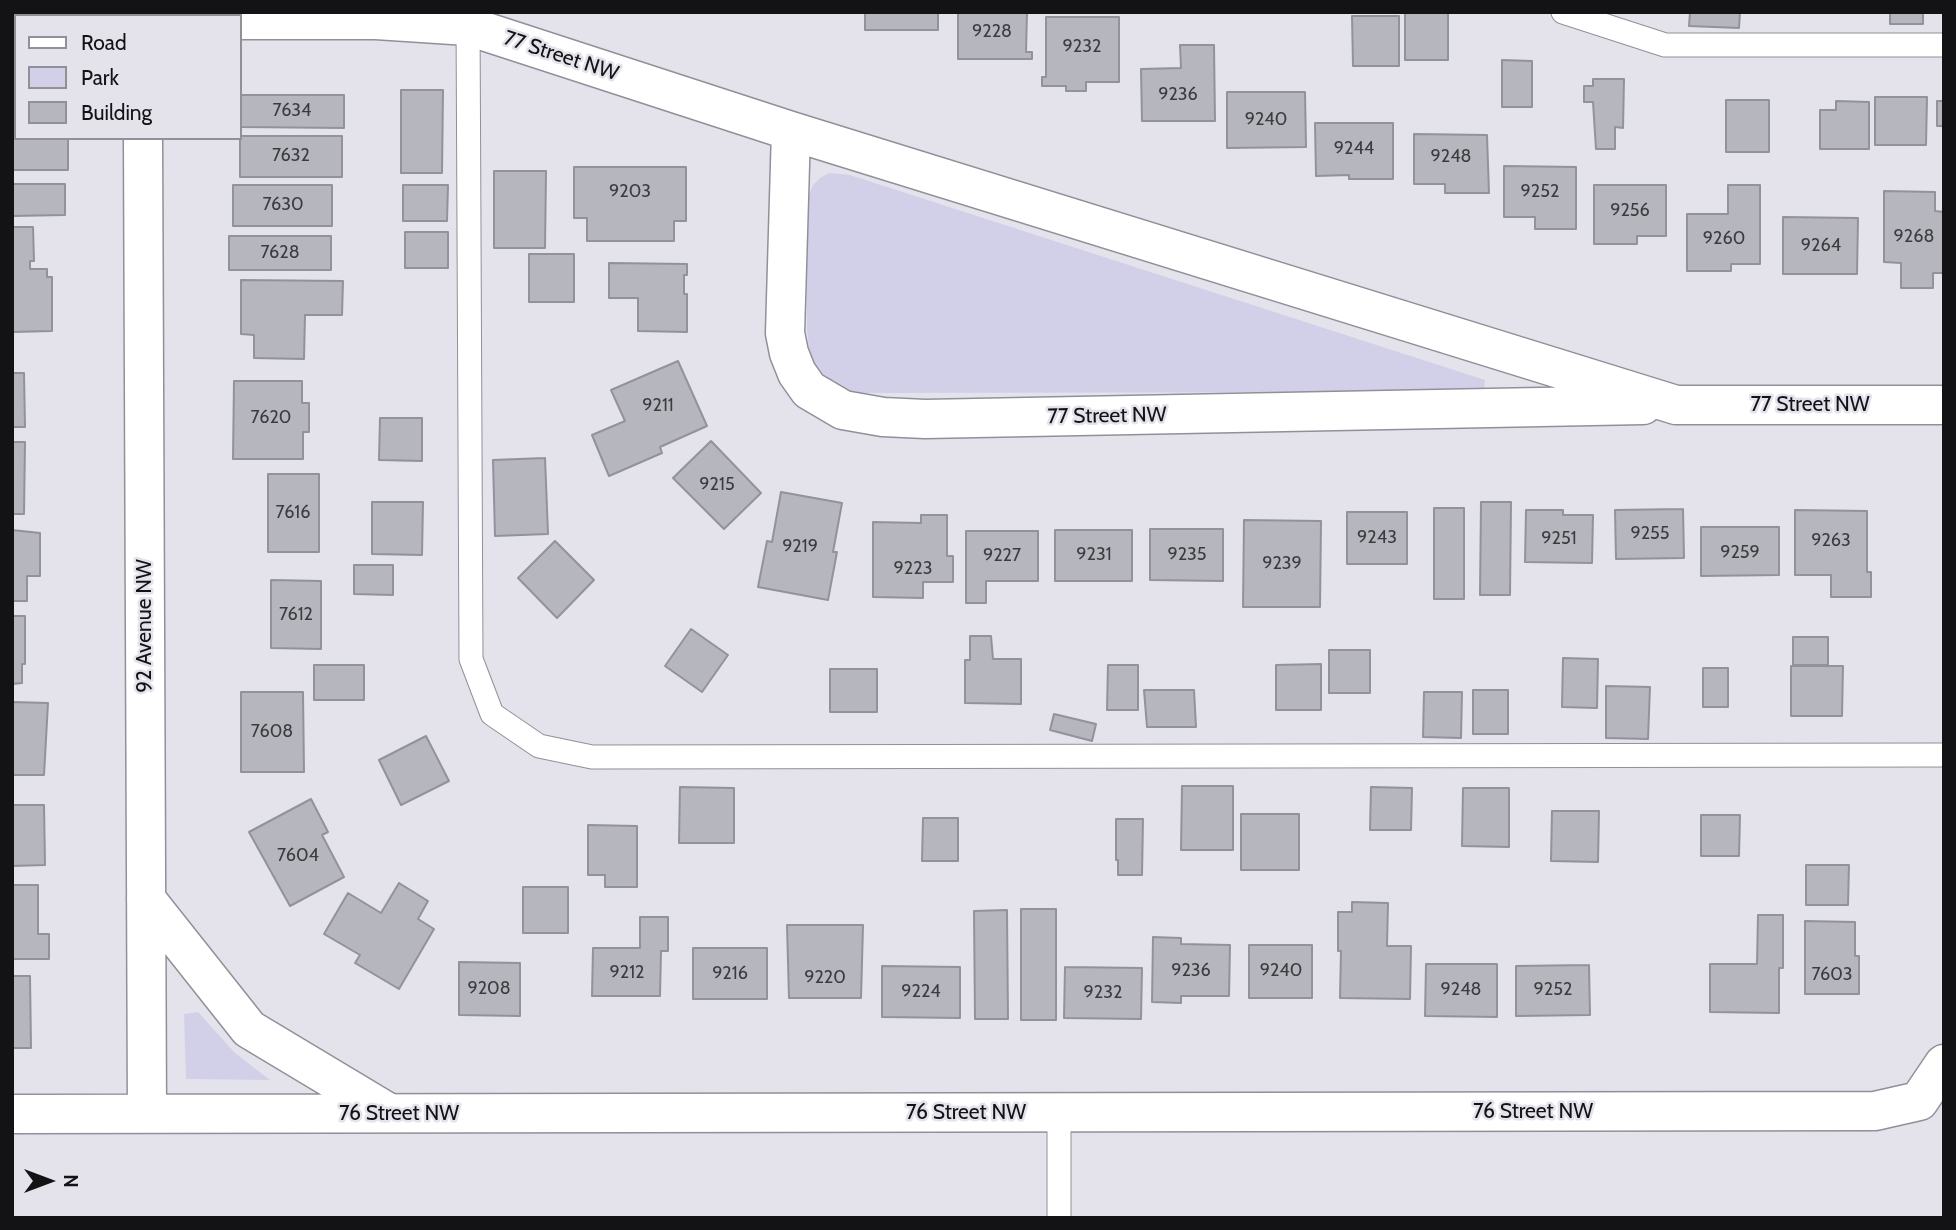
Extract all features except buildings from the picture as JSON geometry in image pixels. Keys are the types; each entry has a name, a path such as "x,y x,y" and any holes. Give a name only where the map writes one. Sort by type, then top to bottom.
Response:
{"street":[{"name":"77 Street NW","path":"242,20 468,19 792,131 1676,405"},
{"name":"77 Street NW","path":"792,131 785,333 797,373 809,390 843,410 883,417 925,419 1676,405 1944,405"},
{"name":"92 Avenue NW","path":"143,140 146,1114"},
{"path":"146,899 249,1029 389,1113"},
{"name":"76 Street NW","path":"12,1114 1875,1111 1919,1101 1944,1063"}],"lane":[{"path":"1563,12 1665,45 1944,46"},
{"path":"468,19 471,659 492,714 539,746 592,757 1944,755"},
{"path":"1059,1113 1059,1218"}],"green space":[{"path":"829,173 850,175 1485,380 1484,392 853,393 823,380 810,358 807,330 806,202 813,185"},
{"path":"198,1012 235,1053 270,1080 186,1079 184,1014"}]}
